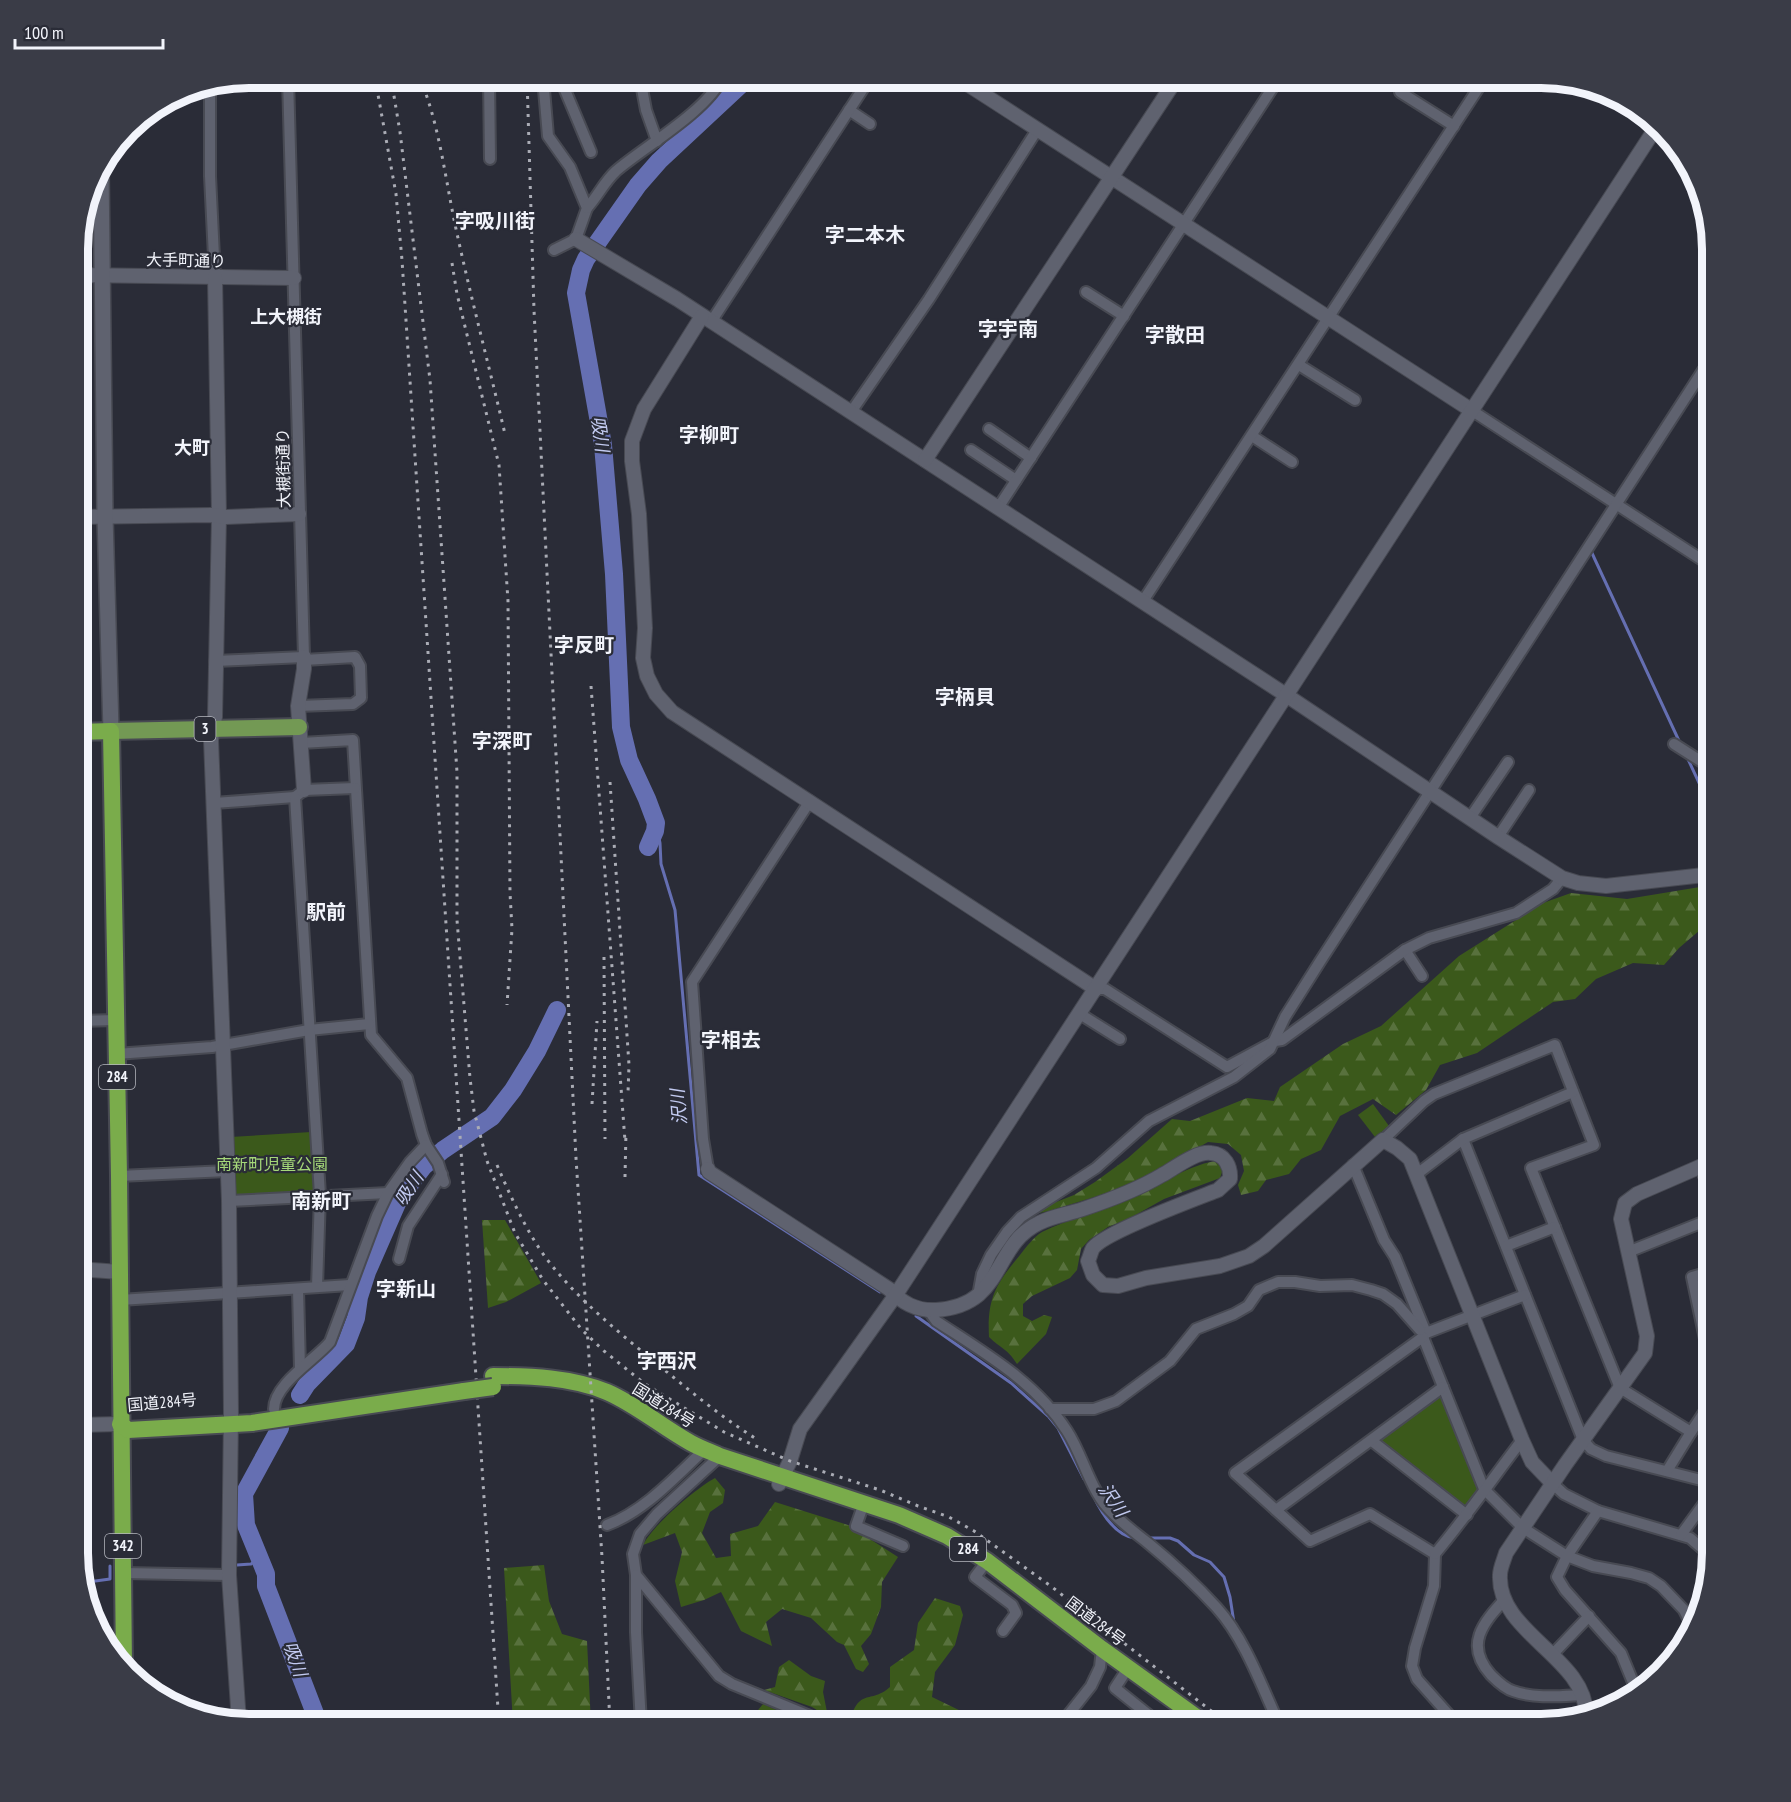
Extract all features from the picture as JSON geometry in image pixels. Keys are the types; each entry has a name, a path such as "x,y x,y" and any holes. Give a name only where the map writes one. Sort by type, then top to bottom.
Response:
{"highway":[{"path":"89,732 111,731"},
{"name":"284","path":"111,731 119,1176 120,1424"},
{"name":"国道284号","path":"231,1420 274,1409 530,1376 573,1381 623,1400 709,1456 862,1507 984,1564 1179,1714"},
{"name":"国道284号","path":"120,1424 128,1419 231,1420 464,1385"},
{"name":"342","path":"120,1424 124,1652"},
{"name":"国道284号","path":"1126,1672 1191,1714"}],"main road":[{"path":"101,188 105,516 111,731"},
{"name":"3","path":"111,731 213,728 300,735"}],"street":[{"name":"大槻街通り","path":"288,89 304,658"},
{"path":"489,89 490,159"},
{"path":"544,89 548,136 570,166 588,208"},
{"path":"565,89 591,152"},
{"path":"642,89 646,110 657,141"},
{"path":"580,242 588,208 616,172 657,141 710,96 715,89"},
{"path":"863,89 644,409 632,441 632,461 640,525 645,628 644,658 647,676 656,694 672,712 1096,989 1105,988 1227,1067 1275,1041 1282,1040 1404,950 1429,938 1515,913 1553,889 1562,878"},
{"path":"975,89 1702,560"},
{"path":"925,460 1170,89"},
{"path":"999,508 1272,89"},
{"path":"1143,602 1478,89"},
{"path":"1400,92 1454,126"},
{"path":"210,94 219,516 215,717 211,740 228,1201 231,1420 229,1575 238,1713"},
{"path":"849,110 870,124"},
{"path":"851,412 929,299 1037,129"},
{"path":"781,1480 800,1429 895,1296 1652,133"},
{"path":"580,242 677,299 1286,695 1562,878 1578,883 1606,886 1702,875"},
{"path":"554,250 580,242"},
{"name":"大手町通り","path":"89,275 294,278"},
{"path":"1086,292 1124,316"},
{"path":"1299,365 1355,400"},
{"path":"978,1297 982,1274 991,1255 1007,1232 1022,1217 1096,1168 1149,1121 1234,1077 1270,1049 1285,1017 1315,970 1702,375"},
{"path":"989,429 1031,458"},
{"path":"1252,436 1292,462"},
{"path":"970,450 1016,480"},
{"path":"89,517 299,514"},
{"path":"215,661 355,657 360,666 361,698 353,704 298,706"},
{"path":"304,658 298,706 299,794 309,1030 320,1195 317,1287"},
{"path":"300,735 352,740 371,1035 407,1078 427,1148 438,1163 443,1178 408,1226 399,1259"},
{"path":"1674,744 1702,762"},
{"path":"1470,819 1508,762"},
{"path":"214,803 355,788"},
{"path":"1498,837 1529,790"},
{"path":"810,801 692,982 703,1139 709,1172 889,1289 908,1306 929,1311 945,1310 978,1297 992,1281 1022,1234 1039,1223 1128,1193 1195,1157 1209,1152 1226,1161 1230,1170 1230,1179 1218,1190 1154,1215 1093,1247 1088,1261 1093,1275 1103,1285 1118,1286 1146,1278 1221,1266 1249,1256 1264,1246 1434,1094 1555,1046 1594,1145 1531,1168 1620,1388 1691,1432"},
{"path":"1404,950 1422,976"},
{"path":"1080,1014 1120,1039"},
{"path":"89,1021 116,1020"},
{"path":"116,1054 222,1046 309,1030 369,1024"},
{"path":"1417,1174 1463,1139 1573,1092"},
{"path":"1463,1139 1583,1440 1591,1449 1606,1456 1702,1481"},
{"path":"1383,1140 1410,1159 1417,1174 1532,1462 1564,1494 1598,1511 1690,1538 1702,1548"},
{"path":"274,1409 274,1402 300,1369 320,1354 330,1342 350,1285 388,1193 410,1162 427,1148"},
{"path":"1353,1165 1384,1240 1395,1257 1484,1489 1524,1528 1567,1556 1593,1566 1631,1572 1649,1578 1673,1597 1688,1618"},
{"path":"1585,1707 1583,1695 1574,1678 1513,1614 1505,1599 1500,1576 1502,1566 1506,1552 1645,1353 1647,1336 1621,1219 1625,1203 1637,1194 1702,1165"},
{"path":"119,1176 227,1171"},
{"path":"228,1201 388,1193"},
{"path":"1628,1252 1702,1222"},
{"path":"1506,1246 1555,1227"},
{"path":"89,1270 120,1272"},
{"path":"1702,1274 1692,1277 1702,1325"},
{"path":"1050,1409 1094,1409 1116,1401 1170,1361 1196,1329 1248,1306 1259,1290 1278,1282 1320,1286 1352,1285 1383,1294 1408,1314 1424,1335"},
{"path":"120,1300 350,1285"},
{"path":"298,1289 300,1369"},
{"path":"1435,1554 1370,1514 1310,1541 1235,1473 1424,1335 1525,1295"},
{"path":"929,1311 936,1321 1010,1371 1050,1409 1067,1431 1103,1502 1121,1523 1147,1542 1217,1608 1234,1631 1274,1714"},
{"path":"1276,1510 1443,1387"},
{"path":"1667,1471 1702,1416"},
{"path":"89,1425 120,1424"},
{"path":"1448,1714 1417,1679 1412,1666 1415,1648 1434,1586 1435,1554 1522,1440"},
{"path":"1372,1441 1467,1515"},
{"path":"607,1525 622,1520 669,1483 709,1456"},
{"path":"640,1714 636,1632 636,1575 633,1554 640,1534 709,1456"},
{"path":"1681,1535 1702,1506"},
{"path":"862,1507 856,1526 903,1546"},
{"path":"1598,1511 1567,1556 1557,1577 1565,1590 1621,1653 1634,1684"},
{"path":"984,1564 975,1577 1012,1605 1016,1613 1004,1631"},
{"path":"124,1573 229,1575"},
{"path":"636,1575 719,1676 732,1684 805,1714"},
{"path":"1505,1599 1482,1627 1477,1653 1483,1665 1494,1678 1511,1691 1556,1696 1583,1695"},
{"path":"1552,1655 1589,1616"},
{"path":"1069,1714 1091,1686 1098,1672 1101,1654"},
{"path":"1126,1672 1115,1688 1148,1714"}],"green space":[{"path":"1702,887 1702,928 1679,948 1664,965 1633,963 1596,979 1575,999 1553,1002 1477,1053 1440,1065 1426,1090 1396,1115 1373,1099 1340,1116 1321,1150 1301,1159 1289,1174 1266,1180 1258,1191 1241,1195 1238,1185 1244,1171 1241,1155 1228,1144 1208,1142 1117,1190 1039,1213 1041,1208 1074,1195 1095,1182 1128,1158 1172,1119 1190,1121 1247,1098 1274,1101 1280,1087 1343,1044 1381,1026 1459,956 1543,903 1571,893 1627,899"},
{"path":"1373,1104 1389,1126 1375,1137 1358,1115"},
{"name":"南新町児童公園","path":"311,1132 314,1190 233,1195 230,1137"},
{"path":"1215,1161 1221,1164 1220,1178 1164,1199 1108,1227 1089,1240 1081,1249 1077,1270 1070,1278 1032,1296 1023,1304 1023,1316 1032,1321 1044,1315 1052,1317 1046,1334 1017,1364 989,1337 990,1312 999,1283 1039,1234 1052,1227 1117,1205 1182,1172"},
{"path":"482,1220 505,1220 541,1283 506,1302 488,1308"},
{"path":"1437,1395 1444,1397 1480,1491 1465,1507 1379,1444 1377,1439"},
{"path":"715,1478 725,1490 723,1503 710,1512 702,1533 716,1558 731,1556 730,1534 758,1526 775,1502 848,1525 898,1557 882,1582 881,1607 871,1634 861,1646 869,1664 863,1672 856,1669 844,1645 837,1642 811,1618 782,1609 766,1622 772,1646 741,1631 721,1592 681,1607 675,1581 682,1552 675,1533 643,1545 675,1508"},
{"path":"544,1565 549,1601 562,1634 587,1641 591,1714 512,1714 504,1568"},
{"path":"935,1598 960,1606 963,1615 955,1645 935,1672 932,1697 965,1714 852,1714 861,1700 877,1695 890,1687 890,1667 914,1650 918,1623"},
{"path":"789,1660 811,1676 825,1681 823,1692 827,1714 764,1690 775,1687 779,1667"},
{"path":"763,1704 788,1714 755,1714"}],"waterway":[{"name":"吸川","path":"648,847 656,823 629,760 621,727 614,574 603,445 576,293 586,259 638,185 659,161 736,89"},
{"path":"1591,551 1680,743"},
{"path":"1687,757 1702,789"},
{"name":"沢川","path":"656,823 661,864 675,910 699,1175 880,1292"},
{"name":"吸川","path":"300,1395 307,1384 346,1344 356,1318 359,1297 367,1272 399,1199 423,1167 443,1150 492,1117 513,1090 537,1051 557,1010"},
{"name":"沢川","path":"916,1316 1011,1383 1049,1417 1058,1428 1084,1479"},
{"name":"吸川","path":"280,1428 244,1494 246,1525 266,1574 266,1586 315,1714"},
{"name":"沢川","path":"1093,1495 1115,1528 1135,1538"},
{"name":"沢川","path":"1147,1538 1170,1538 1178,1541 1194,1555 1210,1562 1224,1577 1234,1623"},
{"path":"237,1565 251,1564 259,1558"},
{"path":"92,1582 110,1579 110,1566"}],"railway":[{"path":"377,89 396,194 402,260 498,1714"},
{"path":"393,89 430,380 457,772 457,920 470,1078 474,1111 487,1161 515,1233 543,1280 582,1330 645,1384 724,1432 790,1461 880,1490 949,1517 974,1531 1052,1587 1215,1714"},
{"path":"424,89 433,115 462,255 505,434"},
{"path":"527,89 534,310 576,1158 602,1557 610,1714"},
{"path":"452,263 457,294 499,465 508,601 512,929 507,1005"},
{"path":"591,686 625,1141"},
{"path":"610,782 629,1065 628,1093"},
{"path":"604,957 605,1139"},
{"path":"592,1104 597,1021"},
{"path":"625,1177 626,1132"},
{"path":"497,1165 534,1241 566,1282 594,1310 656,1363 718,1413 758,1440"}],"district":[{"name":"字吸川街","path":"495,221"},
{"name":"字二本木","path":"865,235"},
{"name":"上大槻街","path":"286,317"},
{"name":"字宇南","path":"1008,329"},
{"name":"字散田","path":"1175,335"},
{"name":"字柳町","path":"709,435"},
{"name":"大町","path":"192,448"},
{"name":"字反町","path":"584,645"},
{"name":"字柄貝","path":"965,697"},
{"name":"字深町","path":"502,741"},
{"name":"駅前","path":"326,912"},
{"name":"字相去","path":"731,1040"},
{"name":"南新町","path":"321,1201"},
{"name":"字新山","path":"406,1289"},
{"name":"字西沢","path":"667,1361"}]}
